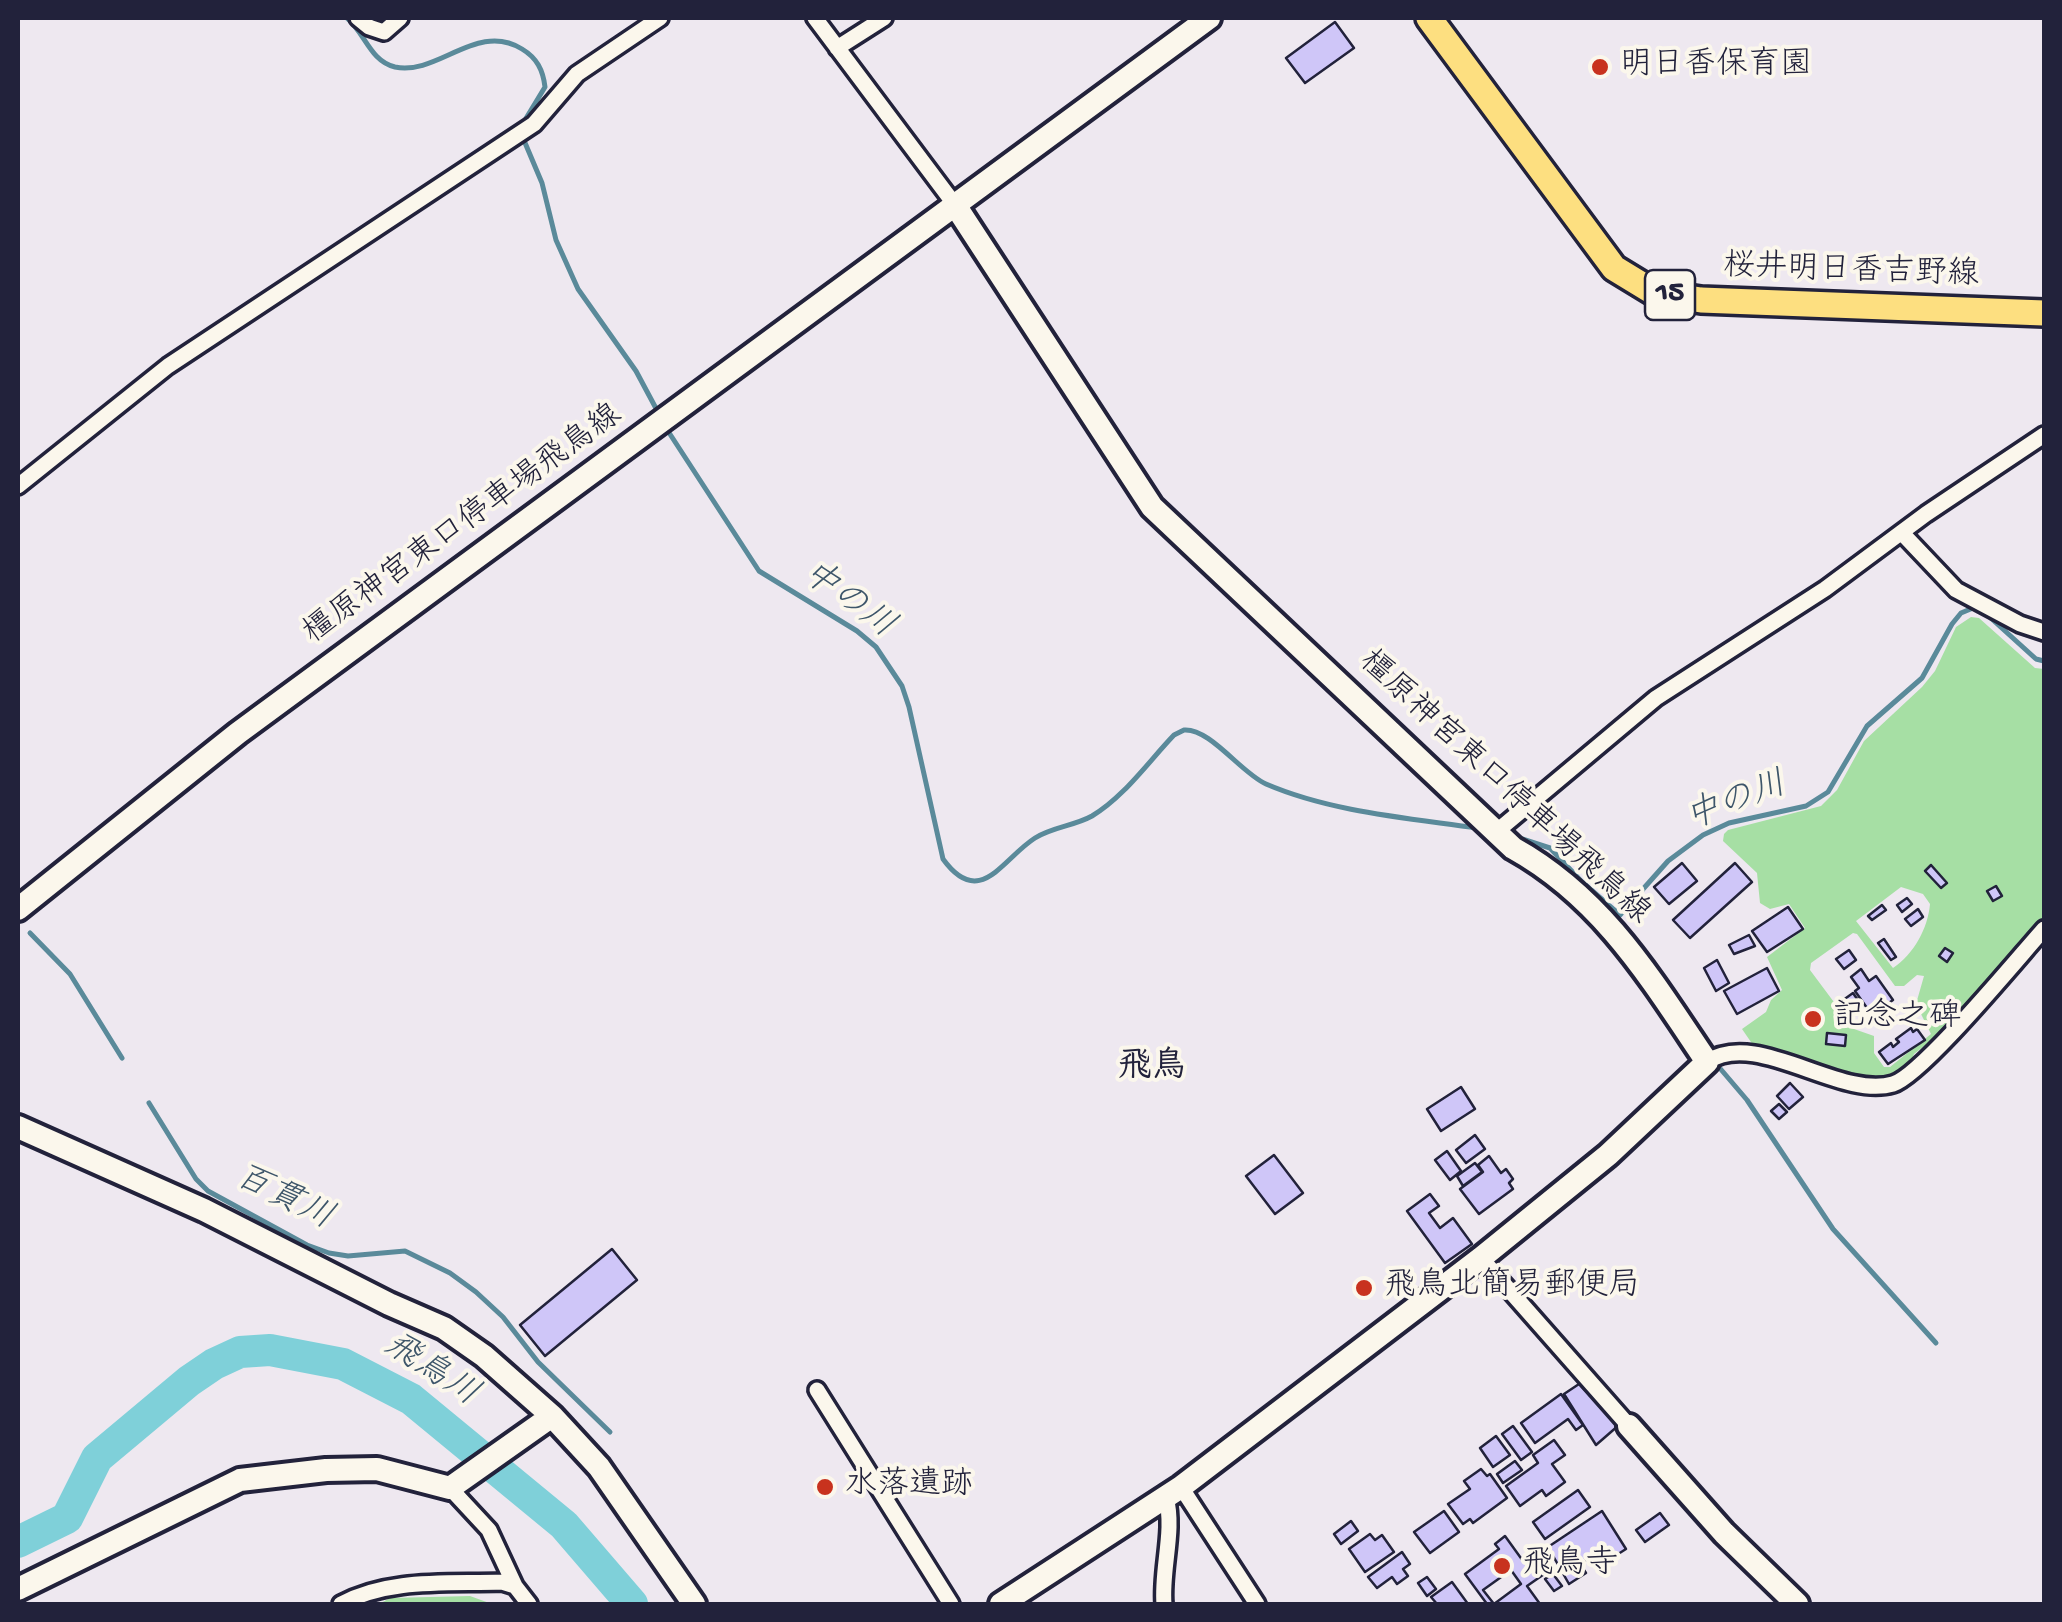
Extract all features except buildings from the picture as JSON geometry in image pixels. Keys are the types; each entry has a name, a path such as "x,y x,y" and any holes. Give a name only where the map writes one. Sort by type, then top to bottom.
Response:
{"main road":[{"name":"橿原神宮東口停車場飛鳥線","path":"18,908 252,722 1209,18"},
{"name":"桜井明日香吉野線","path":"1429,18 1614,268 1655,293 1701,300 2044,313"},
{"name":"橿原神宮東口停車場飛鳥線","path":"955,204 1152,507 1513,848 1542,864 1618,932 1707,1062"},
{"path":"1001,1604 1174,1492 1481,1258 1608,1155 1707,1062"},
{"path":"18,1127 204,1210 457,1337 484,1356 552,1416 599,1467 694,1604"},
{"path":"18,1589 240,1480 326,1470 377,1469 456,1483 552,1416"},
{"path":"1629,1426 1714,1522 1797,1604"}],"street":[{"path":"358,18 384,32 400,18"},
{"path":"18,486 168,366 534,124 577,74 660,18"},
{"path":"815,18 955,204"},
{"path":"837,48 884,18"},
{"path":"1496,832 1656,698 1825,589 2044,435"},
{"path":"1902,533 1956,590 2020,624 2044,632"},
{"path":"1707,1062 1722,1052 1750,1054 1868,1086 1890,1085 1905,1079 1927,1058 2044,930"},
{"path":"1481,1258 1629,1426"},
{"path":"817,1390 951,1604"},
{"path":"456,1483 489,1530 514,1586 529,1604"},
{"path":"1164,1604 1164,1569 1174,1492"},
{"path":"1174,1492 1257,1604"},
{"path":"341,1604 385,1587 502,1582 514,1586"}],"green space":[{"path":"1971,617 1979,618 2035,668 2044,669 2044,917 1949,1027 1914,1054 1910,1065 1887,1079 1848,1075 1753,1045 1742,1029 1766,1012 1771,1000 1782,990 1767,957 1805,928 1789,904 1770,909 1760,903 1757,873 1723,841 1724,834 1821,806 1837,790 1864,741 1935,671 1956,627","holes":["1901,887 1923,894 1930,904 1919,940 1893,968 1856,921","1853,933 1895,986 1904,986 1917,975 1924,976 1916,1004 1931,1034 1890,1067 1884,1067 1874,1053 1874,1036 1854,1029 1810,970 1811,963"]},
{"path":"470,1596 492,1604 379,1604 390,1598"}],"waterway":[{"name":"中の川","path":"347,18 379,59 395,67 427,64 489,41 522,49 535,60 545,87 522,125 523,138 542,183 556,240 578,289 636,371 659,414"},
{"name":"中の川","path":"666,428 759,571 857,631 876,647 902,686 909,707 943,859 956,874 968,880 991,876 1035,838 1104,808 1174,735 1184,730 1204,736 1256,778 1291,794 1370,813 1477,828"},
{"name":"中の川","path":"1516,837 1550,848 1620,915 1668,861 1703,835 1729,823 1806,806 1828,792 1867,726 1922,678 1961,613 1973,608 1983,611 2036,659 2044,661"},
{"name":"百貫川","path":"30,933 70,974 122,1058"},
{"path":"1718,1066 1747,1100 1833,1229 1936,1343"},
{"name":"百貫川","path":"149,1103 196,1179 208,1191 329,1253 348,1256 405,1251 450,1273 503,1317 538,1362 610,1432"},
{"name":"飛鳥川","path":"18,1542 67,1518 97,1458 189,1381 240,1352 270,1350 343,1364 411,1399 564,1525 632,1604"}],"place":[{"name":"明日香保育園","path":"1600,67"},
{"name":"記念之碑","path":"1813,1019"},
{"name":"飛鳥北簡易郵便局","path":"1364,1288"},
{"name":"水落遺跡","path":"825,1487"},
{"name":"飛鳥寺","path":"1502,1566"}],"district":[{"name":"飛鳥","path":"1152,1070"}]}
